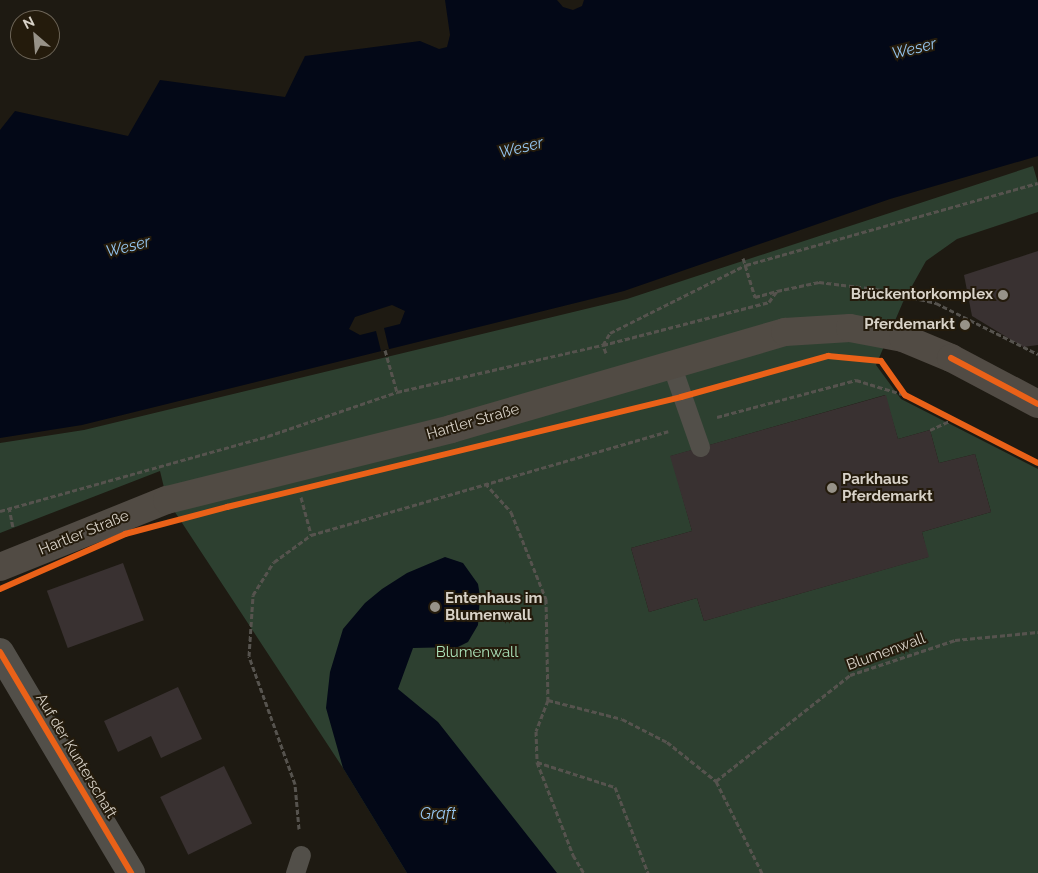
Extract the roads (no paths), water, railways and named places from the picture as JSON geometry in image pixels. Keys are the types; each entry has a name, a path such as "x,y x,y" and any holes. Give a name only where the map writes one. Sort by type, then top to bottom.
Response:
{"main road":[{"name":"Hartler Straße","path":"0,567 167,500 451,429 613,380 785,332 850,328 903,338 951,358 1038,404"}],"street":[{"name":"Auf der Kunterschaft","path":"0,652 131,873"}],"lane":[{"path":"671,364 700,447"},
{"path":"295,873 301,855"}],"water":[{"name":"Weser","path":"445,0 557,0 563,7 573,10 582,6 584,0 1038,0 1038,156 890,199 624,291 82,425 0,438 0,130 15,111 128,136 160,80 285,97 305,56 420,41 439,49 447,47 450,35"},
{"name":"Graft","path":"445,557 463,563 478,584 480,596 478,625 468,642 458,647 413,648 398,689 438,722 557,873 407,873 343,768 326,708 330,672 343,629 365,603 382,589 407,573"}],"place":[{"name":"Brückentorkomplex","path":"1003,295"},
{"name":"Pferdemarkt","path":"965,325"},
{"name":"Parkhaus Pferdemarkt","path":"832,488"},
{"name":"Entenhaus im Blumenwall","path":"435,607"}],"park label":[{"name":"Blumenwall","path":"477,653"}]}
